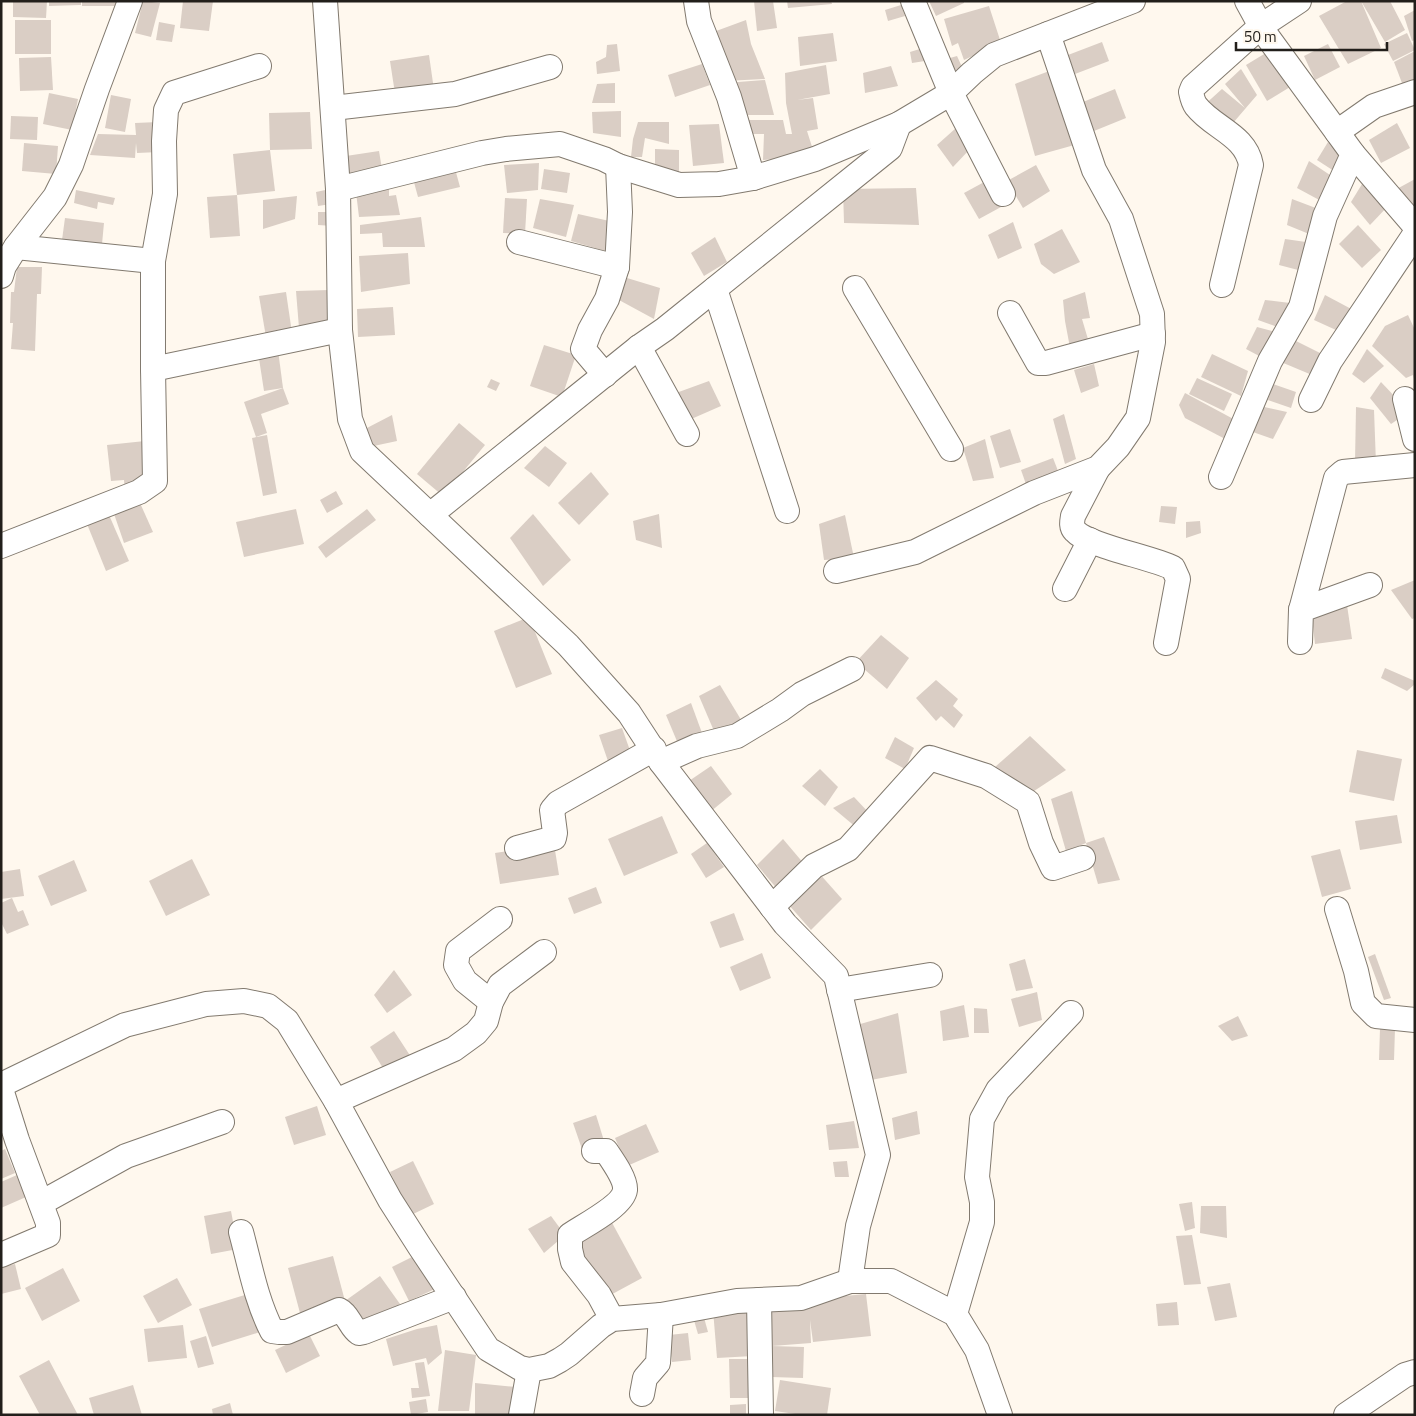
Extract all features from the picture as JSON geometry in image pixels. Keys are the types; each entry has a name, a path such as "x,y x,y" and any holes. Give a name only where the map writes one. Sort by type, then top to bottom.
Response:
{"street":[{"path":"1,276 4,266 16,247 55,197 71,165 130,1"},
{"path":"325,1 338,189 340,330 350,419 362,451 568,645 629,713 658,755 785,924 836,976 878,1155 858,1226 850,1281"},
{"path":"696,1 699,21 728,97 753,178"},
{"path":"913,1 951,93 1003,194"},
{"path":"338,189 506,148 560,144 604,159 618,166 679,185 719,184 753,178 815,159 899,124 951,93 994,55 1133,1"},
{"path":"1247,1 1264,32 1353,154 1415,226"},
{"path":"1222,284 1251,165 1250,157 1244,146 1197,108 1191,92 1193,87 1261,26 1299,1"},
{"path":"1048,34 1094,170 1121,219 1152,314 1153,334 1138,418 1118,447 1098,468 1073,516 1072,525 1075,532 1090,540 1172,568 1178,579 1166,643"},
{"path":"1,546 139,492 155,481 152,369 153,261 165,194 164,141 166,110 174,93 259,66"},
{"path":"332,108 455,94 550,68"},
{"path":"1338,132 1374,106 1387,100 1413,98"},
{"path":"430,515 890,148 899,124"},
{"path":"1220,477 1270,361 1301,307 1325,216 1353,154"},
{"path":"605,375 584,349 590,330 607,299 617,267 620,212 618,166"},
{"path":"1311,400 1330,361 1415,234"},
{"path":"519,242 617,267"},
{"path":"16,247 153,261"},
{"path":"855,288 951,449"},
{"path":"715,289 787,511"},
{"path":"1010,313 1038,363 1046,363 1153,334"},
{"path":"152,369 340,330"},
{"path":"639,347 687,434"},
{"path":"1405,399 1415,439"},
{"path":"1300,642 1301,610 1336,478 1343,472 1415,465"},
{"path":"836,572 915,552 1034,493 1098,468"},
{"path":"1065,589 1090,540"},
{"path":"1301,610 1370,585"},
{"path":"517,848 554,838 552,810 558,802 658,755 737,736 802,694 852,669"},
{"path":"772,907 814,866 848,849 930,758 986,776 1028,802 1041,843 1053,868 1083,858"},
{"path":"1337,908 1356,971 1362,1003 1376,1016 1415,1020"},
{"path":"491,1002 465,981 456,965 458,951 500,919"},
{"path":"336,1101 454,1049 476,1033 486,1021 491,1002 500,985 544,952"},
{"path":"839,990 930,975"},
{"path":"1,1085 125,1025 206,1004 244,1001 268,1006 287,1021 336,1101 390,1200 488,1349 520,1368 529,1370 549,1366 569,1354 600,1326 612,1319 661,1315 728,1302 801,1298 850,1281 891,1280 955,1314 977,1350 1000,1415"},
{"path":"955,1314 982,1222 982,1202 977,1176 982,1119 998,1090 1072,1013"},
{"path":"1,1089 17,1140 48,1223 48,1235 1,1254"},
{"path":"41,1203 126,1156 222,1122"},
{"path":"594,1151 606,1152 615,1165 625,1190 623,1196 613,1207 570,1235 570,1248 572,1262 599,1296 612,1319"},
{"path":"241,1232 254,1285 272,1331 287,1332 339,1310 344,1312 356,1331 360,1333 454,1297"},
{"path":"759,1300 762,1415"},
{"path":"642,1394 646,1378 658,1363 661,1315"},
{"path":"521,1415 529,1370"},
{"path":"1346,1415 1405,1375 1415,1372"}],"building":[{"path":"13,1 47,1 46,18 13,17"},
{"path":"49,1 81,1 81,5 49,6"},
{"path":"82,1 124,1 124,6 82,6"},
{"path":"143,1 160,3 151,37 135,33"},
{"path":"183,1 213,1 209,31 180,28"},
{"path":"754,1 773,1 777,28 757,31"},
{"path":"787,1 831,1 832,4 788,8"},
{"path":"929,1 964,1 964,3 936,16"},
{"path":"1347,1 1361,1 1381,48 1348,64 1319,16"},
{"path":"1361,1 1390,1 1405,30 1385,42"},
{"path":"901,5 905,16 888,21 885,10"},
{"path":"989,6 1001,43 964,60 958,43 952,46 944,19"},
{"path":"1415,10 1415,40 1412,41 1404,16"},
{"path":"15,20 51,20 51,54 15,54"},
{"path":"746,20 751,44 765,79 725,81 708,34"},
{"path":"159,22 175,25 172,42 156,40"},
{"path":"833,33 837,61 800,66 798,37"},
{"path":"1407,33 1415,50 1393,61 1384,44"},
{"path":"1102,42 1109,61 1075,74 1068,55"},
{"path":"617,44 620,71 597,74 596,62 606,57 607,45"},
{"path":"1328,44 1340,67 1315,80 1304,56"},
{"path":"923,48 925,61 912,63 910,52"},
{"path":"1274,48 1295,84 1267,101 1246,65"},
{"path":"1415,51 1415,86 1405,91 1394,62"},
{"path":"429,55 434,90 398,95 394,87 390,61"},
{"path":"957,56 962,67 954,71 950,58"},
{"path":"51,57 53,90 20,91 19,58"},
{"path":"702,64 710,85 675,97 668,75"},
{"path":"826,65 830,94 797,100 813,98 818,129 807,131 814,153 789,154 790,158 763,160 764,134 743,134 743,120 783,120 786,134 792,134 786,103 785,73"},
{"path":"891,66 898,86 865,93 863,73"},
{"path":"1241,69 1257,95 1227,130 1202,107 1222,89 1245,108 1225,84"},
{"path":"1052,70 1078,144 1035,156 1015,84"},
{"path":"765,80 774,115 736,115 725,83"},
{"path":"615,83 615,103 592,103 597,84"},
{"path":"1115,89 1126,118 1094,131 1083,102"},
{"path":"49,93 78,99 72,130 43,124"},
{"path":"111,95 131,99 125,132 105,128"},
{"path":"621,111 621,137 593,133 592,112"},
{"path":"310,112 312,149 270,150 269,113"},
{"path":"11,116 38,117 37,140 10,139"},
{"path":"158,122 159,152 137,153 136,143 135,158 90,155 98,134 136,135 135,123"},
{"path":"638,122 669,122 669,144 645,138 642,157 631,157 633,139"},
{"path":"1397,123 1410,148 1381,163 1369,140"},
{"path":"719,124 724,163 693,166 689,125"},
{"path":"956,128 970,149 953,167 937,145"},
{"path":"1328,142 1347,156 1337,173 1317,160"},
{"path":"24,143 58,146 56,174 22,171"},
{"path":"655,149 679,150 679,173 655,173"},
{"path":"270,150 275,191 237,195 233,154"},
{"path":"379,151 383,175 348,180 346,156"},
{"path":"1309,161 1336,179 1323,202 1297,188"},
{"path":"539,163 538,190 507,193 504,165"},
{"path":"454,165 460,187 418,197 412,175"},
{"path":"1036,165 1050,191 1023,208 1007,181"},
{"path":"544,169 570,173 567,193 541,189"},
{"path":"1367,176 1389,205 1370,225 1351,202"},
{"path":"1415,179 1415,213 1395,190"},
{"path":"986,181 1001,207 979,219 964,193"},
{"path":"389,186 389,196 396,195 400,215 359,217 356,192"},
{"path":"916,188 919,225 844,223 843,189"},
{"path":"330,189 331,204 318,206 316,192"},
{"path":"76,190 115,198 113,205 98,202 97,209 74,203"},
{"path":"237,195 240,236 210,238 207,197"},
{"path":"297,196 295,219 263,229 263,200"},
{"path":"505,198 527,199 525,234 503,233"},
{"path":"540,199 574,205 566,237 533,228"},
{"path":"1292,199 1321,210 1314,236 1287,225"},
{"path":"318,212 330,212 333,226 318,225"},
{"path":"578,214 614,222 612,253 571,241"},
{"path":"421,217 425,247 383,247 382,233 360,234 360,225"},
{"path":"65,218 104,223 102,244 62,240"},
{"path":"1013,222 1022,248 998,259 988,235"},
{"path":"1358,225 1381,250 1362,268 1339,244"},
{"path":"1062,229 1080,262 1054,274 1041,264 1034,244"},
{"path":"715,237 727,262 704,276 691,253"},
{"path":"1285,239 1306,242 1302,271 1279,265"},
{"path":"408,253 410,284 361,292 359,256"},
{"path":"17,267 42,267 41,294 37,294 35,351 11,349 13,323 10,323 11,292 14,292"},
{"path":"627,278 660,288 654,319 619,300"},
{"path":"329,290 331,326 299,328 296,291"},
{"path":"286,292 292,333 266,337 259,296"},
{"path":"1085,292 1090,318 1082,319 1090,346 1071,353 1063,300"},
{"path":"1325,295 1357,312 1347,335 1314,320"},
{"path":"1265,300 1290,303 1283,329 1258,320"},
{"path":"393,307 395,335 358,337 357,309"},
{"path":"1408,315 1415,330 1414,379 1413,375 1406,378 1372,346 1385,326"},
{"path":"1257,327 1276,332 1263,358 1246,349"},
{"path":"1294,340 1324,355 1312,375 1281,362"},
{"path":"544,345 576,355 562,397 530,386"},
{"path":"1367,349 1384,366 1364,383 1352,374"},
{"path":"278,350 283,388 264,391 258,352"},
{"path":"1212,354 1248,371 1241,396 1201,377"},
{"path":"1094,364 1099,386 1081,393 1074,370"},
{"path":"1197,378 1232,394 1224,411 1189,394"},
{"path":"491,379 500,383 496,391 487,387"},
{"path":"709,381 721,406 689,420 676,393"},
{"path":"1381,382 1398,400 1403,416 1391,424 1370,398"},
{"path":"1273,384 1296,392 1291,408 1268,400"},
{"path":"283,388 289,404 261,414 267,433 256,437 244,402"},
{"path":"1185,393 1239,422 1229,441 1185,418 1179,405"},
{"path":"1260,406 1287,412 1273,439 1250,431"},
{"path":"1356,407 1374,410 1376,464 1355,462"},
{"path":"1064,414 1076,459 1065,464 1053,419"},
{"path":"392,415 397,441 369,447 365,429"},
{"path":"459,423 485,445 443,496 417,474"},
{"path":"1010,429 1021,462 1000,468 990,436"},
{"path":"267,435 277,493 263,496 252,438"},
{"path":"985,439 994,478 973,481 963,448"},
{"path":"145,441 149,482 125,494 124,480 111,481 107,445"},
{"path":"545,446 567,463 549,487 524,468"},
{"path":"1053,458 1060,476 1027,487 1021,470"},
{"path":"591,472 609,494 579,525 558,503"},
{"path":"336,491 343,504 327,513 320,500"},
{"path":"140,503 153,532 124,543 113,511"},
{"path":"1161,506 1177,507 1175,524 1159,522"},
{"path":"296,509 304,544 244,557 236,522"},
{"path":"367,509 376,520 326,558 318,547"},
{"path":"533,514 571,560 543,586 510,538"},
{"path":"659,514 662,548 636,540 633,521"},
{"path":"109,515 129,561 106,571 85,519"},
{"path":"845,515 854,558 824,560 819,524"},
{"path":"1200,521 1201,533 1186,538 1186,522"},
{"path":"1415,580 1415,618 1412,619 1391,590"},
{"path":"1347,605 1352,639 1315,644 1311,609"},
{"path":"529,617 552,674 516,688 494,631"},
{"path":"881,635 909,658 887,689 856,662"},
{"path":"1385,668 1415,681 1415,684 1407,691 1381,678"},
{"path":"936,680 958,699 953,706 963,715 954,728 941,716 936,721 916,698"},
{"path":"720,685 746,728 714,731 699,696"},
{"path":"691,703 702,733 679,746 666,715"},
{"path":"622,728 633,759 610,767 599,735"},
{"path":"1030,736 1066,770 1031,793 995,767"},
{"path":"895,737 914,748 905,769 885,758"},
{"path":"1357,750 1402,759 1394,801 1349,792"},
{"path":"711,766 732,794 710,812 689,781"},
{"path":"820,769 838,787 825,806 802,786"},
{"path":"1072,791 1086,843 1066,851 1051,799"},
{"path":"854,797 869,813 857,828 833,808"},
{"path":"1397,815 1402,843 1360,850 1355,821"},
{"path":"662,816 678,853 624,876 608,839"},
{"path":"1104,837 1120,880 1098,884 1086,843"},
{"path":"783,839 805,865 778,890 757,865"},
{"path":"707,843 724,867 706,878 691,854"},
{"path":"554,844 559,875 500,884 495,853"},
{"path":"1340,849 1351,889 1322,897 1311,856"},
{"path":"192,859 210,895 166,916 149,881"},
{"path":"74,860 87,891 51,906 38,876"},
{"path":"20,869 24,896 1,899 1,872"},
{"path":"818,872 842,899 811,930 788,904"},
{"path":"596,887 602,903 574,914 568,898"},
{"path":"12,898 18,912 23,910 29,925 7,934 1,922 1,903"},
{"path":"734,913 744,940 720,948 710,922"},
{"path":"762,953 771,978 740,991 730,967"},
{"path":"1375,954 1391,998 1384,1000 1368,957"},
{"path":"1025,959 1033,988 1016,991 1009,964"},
{"path":"394,970 412,995 387,1013 374,995"},
{"path":"1037,992 1042,1020 1019,1027 1011,999"},
{"path":"964,1005 969,1037 943,1041 940,1011"},
{"path":"974,1008 987,1009 989,1033 974,1033"},
{"path":"898,1013 907,1073 871,1080 857,1025"},
{"path":"1238,1016 1248,1036 1232,1041 1218,1026"},
{"path":"1380,1028 1395,1029 1394,1060 1379,1060"},
{"path":"394,1031 411,1057 386,1073 370,1047"},
{"path":"317,1106 326,1135 294,1145 285,1117"},
{"path":"917,1111 920,1134 895,1140 892,1118"},
{"path":"596,1115 605,1144 583,1152 573,1123"},
{"path":"854,1121 859,1148 829,1150 826,1125"},
{"path":"646,1124 659,1152 627,1166 615,1138"},
{"path":"5,1149 15,1173 1,1179 1,1151"},
{"path":"413,1161 434,1204 411,1215 390,1172"},
{"path":"847,1161 849,1177 835,1177 833,1162"},
{"path":"17,1175 26,1197 1,1208 1,1182"},
{"path":"1192,1202 1195,1228 1185,1231 1179,1204"},
{"path":"1201,1206 1226,1206 1227,1238 1200,1233"},
{"path":"231,1211 238,1249 211,1254 204,1216"},
{"path":"551,1216 565,1235 544,1253 528,1229"},
{"path":"610,1219 642,1278 605,1298 573,1240"},
{"path":"1192,1235 1201,1284 1184,1285 1176,1236"},
{"path":"420,1253 437,1288 409,1301 392,1267"},
{"path":"333,1256 345,1301 300,1313 288,1268"},
{"path":"15,1264 21,1289 1,1294 1,1267"},
{"path":"63,1268 80,1301 42,1321 25,1288"},
{"path":"380,1276 400,1304 365,1329 345,1301"},
{"path":"177,1278 192,1305 158,1323 143,1296"},
{"path":"1230,1283 1237,1317 1215,1321 1207,1287"},
{"path":"248,1294 260,1332 212,1347 199,1309"},
{"path":"866,1294 871,1336 813,1342 810,1320 811,1343 772,1346 769,1303"},
{"path":"1177,1302 1179,1325 1158,1326 1156,1304"},
{"path":"713,1310 753,1311 753,1356 717,1358"},
{"path":"703,1314 708,1332 698,1334 693,1317"},
{"path":"183,1325 187,1358 148,1362 144,1329"},
{"path":"437,1325 442,1353 428,1365 426,1358 393,1366 386,1339"},
{"path":"688,1333 691,1360 672,1362 669,1335"},
{"path":"309,1334 320,1356 286,1373 275,1350"},
{"path":"206,1336 214,1364 198,1368 190,1341"},
{"path":"772,1346 804,1347 803,1378 771,1377"},
{"path":"445,1350 476,1355 469,1411 438,1411"},
{"path":"729,1359 749,1359 750,1398 730,1398"},
{"path":"49,1360 78,1415 40,1415 19,1376"},
{"path":"424,1362 430,1396 412,1398 411,1388 419,1388 415,1363"},
{"path":"780,1380 831,1388 827,1415 802,1415 775,1411"},
{"path":"475,1383 516,1387 513,1415 475,1415"},
{"path":"133,1385 142,1415 94,1415 89,1398"},
{"path":"426,1399 428,1412 411,1415 409,1402"},
{"path":"230,1403 233,1415 213,1415 212,1409"},
{"path":"746,1404 746,1415 730,1415 730,1405"}]}
